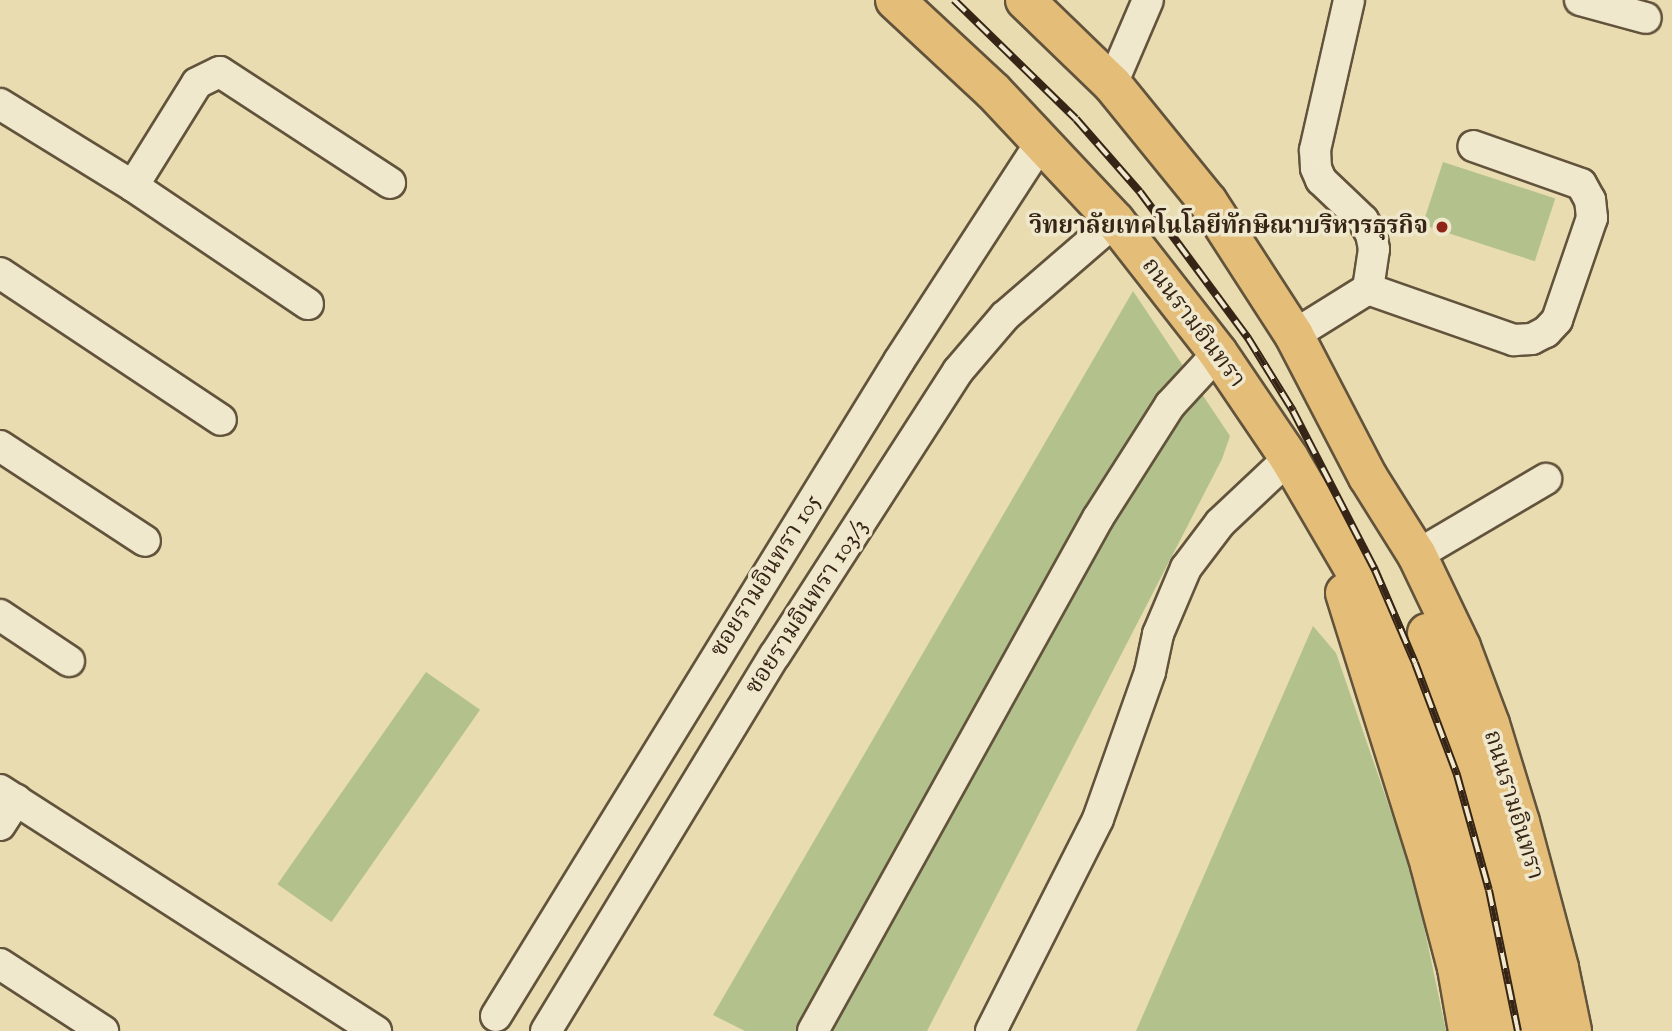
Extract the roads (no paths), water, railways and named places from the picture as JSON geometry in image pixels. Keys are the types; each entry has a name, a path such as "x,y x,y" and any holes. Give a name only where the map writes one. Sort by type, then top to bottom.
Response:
{"highway":[{"name":"ถนนรามอินทรา","path":"895,0 1042,141 1115,221 1217,353 1289,458 1358,576 1409,692 1457,839 1488,966 1500,1031"},
{"name":"ถนนรามอินทรา","path":"1025,0 1112,84 1208,202 1294,335 1367,477 1417,555 1461,647 1490,724 1524,836 1559,968 1572,1031"},
{"name":"ถนนรามอินทรา","path":"1367,477 1447,688 1496,836 1540,1031"},
{"name":"ถนนรามอินทรา","path":"1321,514 1395,759 1430,864 1457,968 1468,1031"}],"street":[{"path":"1112,84 1147,0"},
{"path":"1294,335 1368,289 1374,249 1371,234 1363,220 1321,180 1316,168 1315,150 1349,0"},
{"path":"1580,0 1646,18"},
{"path":"133,187 197,83 220,72 390,183"},
{"path":"0,104 133,187 308,304"},
{"name":"ซอยรามอินทรา 105","path":"496,1016 892,373 1042,141"},
{"path":"1368,289 1514,340 1532,339 1546,332 1557,320 1592,218 1590,200 1581,184 1473,145"},
{"name":"ซอยรามอินทรา 103/3","path":"546,1031 775,654 958,371 1005,316 1115,221"},
{"path":"0,273 221,420"},
{"path":"813,1031 1098,518 1170,405 1217,353"},
{"path":"0,446 145,541"},
{"path":"991,1031 1098,819 1150,672 1158,634 1186,568 1220,523 1289,458"},
{"path":"1417,555 1546,479"},
{"path":"0,615 69,661"},
{"path":"0,825 8,795 376,1031"},
{"path":"0,964 103,1031"}],"railway":[{"path":"954,0 1076,119 1140,192 1248,338 1293,411 1375,570 1415,663 1457,775 1489,890 1518,1031"}],"place":[{"name":"วิทยาลัยเทคโนโลยีทักษิณาบริหารธุรกิจ","path":"1442,227"}]}
